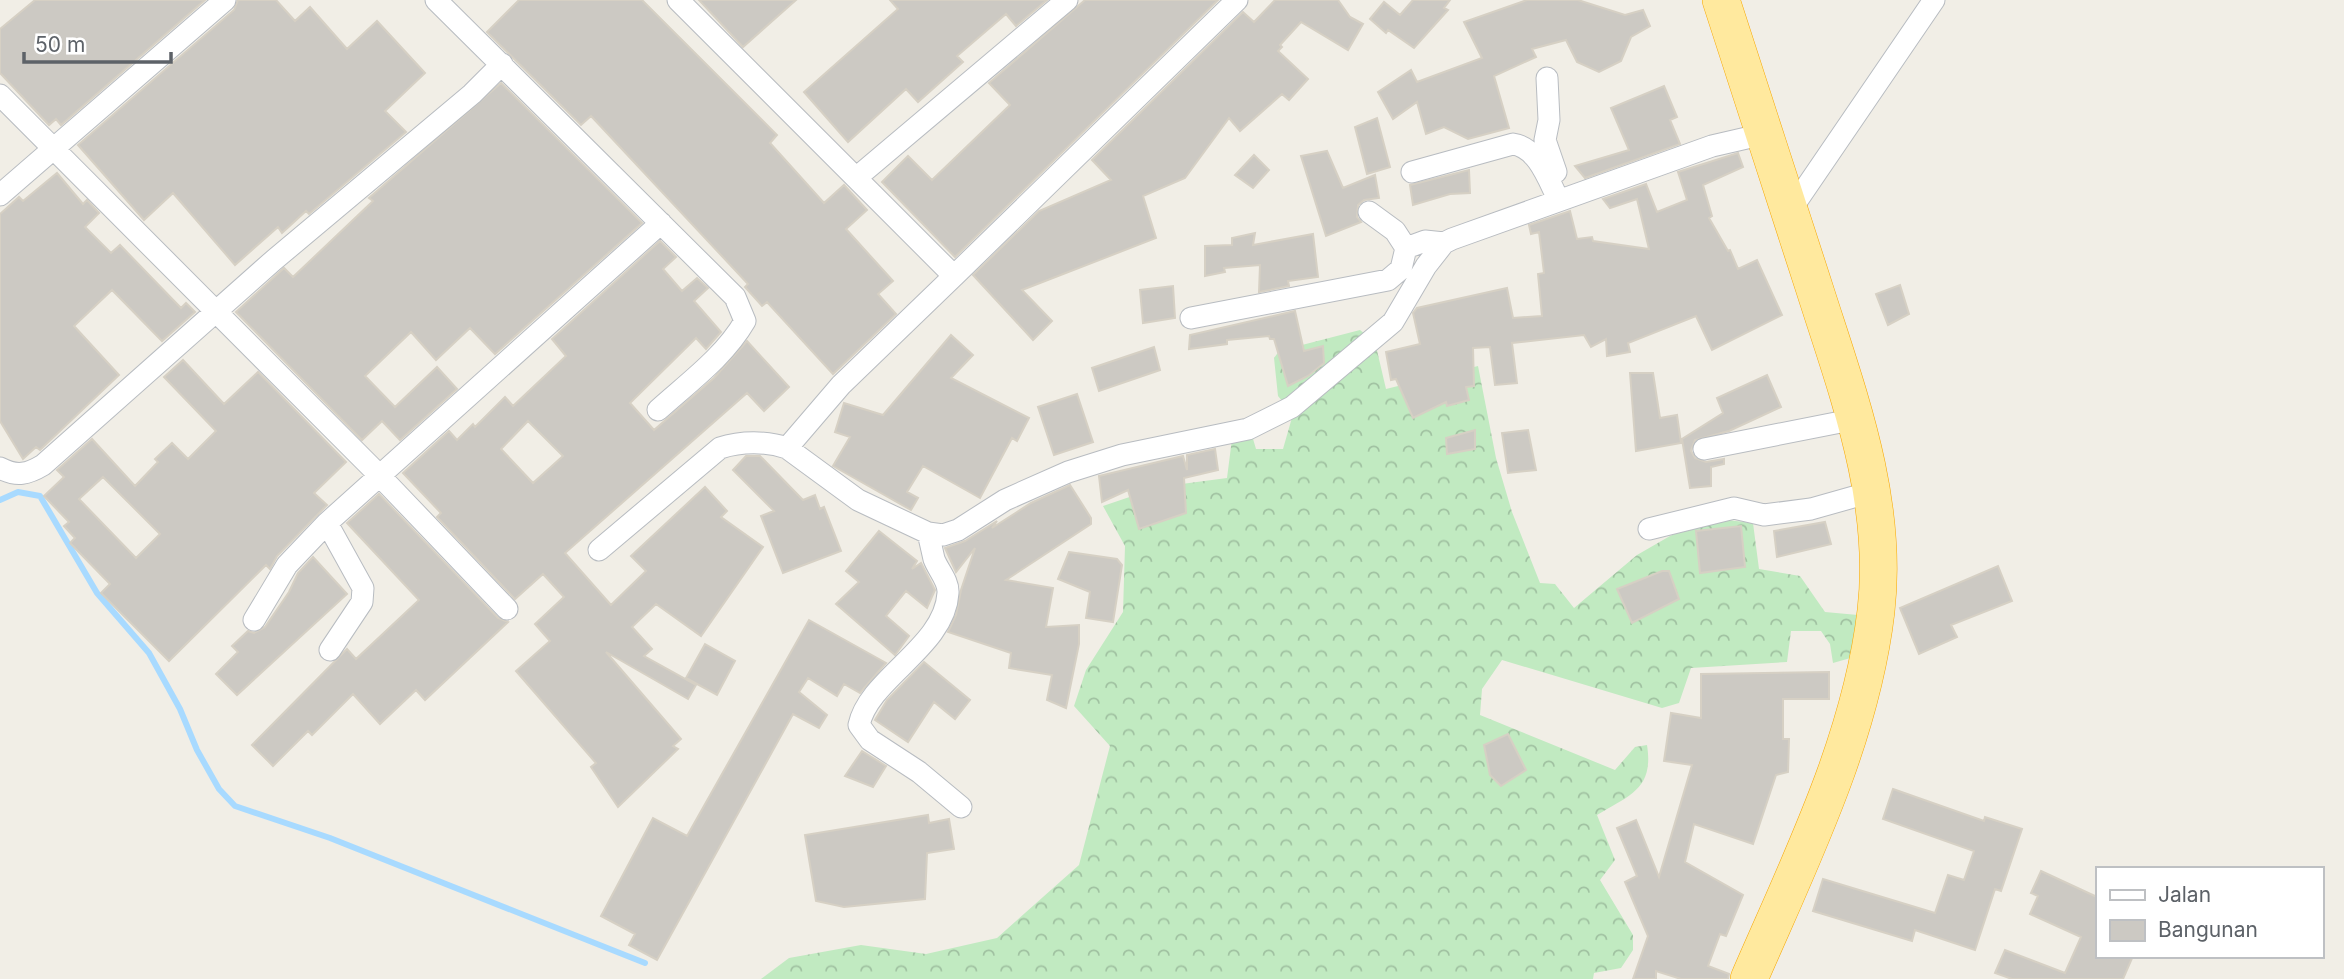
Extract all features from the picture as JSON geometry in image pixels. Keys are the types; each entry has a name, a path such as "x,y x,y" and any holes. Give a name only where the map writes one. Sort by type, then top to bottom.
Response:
{"highway":[{"path":"1721,0 1856,419 1871,492 1878,545 1876,610 1864,674 1843,753 1749,979"}],"street":[{"path":"0,195 225,0"},
{"path":"436,0 735,297 745,321 714,360 658,410"},
{"path":"678,0 954,276"},
{"path":"856,178 1067,0"},
{"path":"787,447 841,385 1237,0"},
{"path":"1790,211 1916,31 1934,0"},
{"path":"0,468 15,474 24,474 43,465 215,313 462,103 502,64"},
{"path":"1547,78 1549,120 1545,140 1562,198"},
{"path":"0,95 378,474 507,609"},
{"path":"1406,248 1425,241 1444,243 1562,198 1712,146 1764,134"},
{"path":"1412,172 1513,144 1522,145 1533,154 1562,198"},
{"path":"1191,318 1388,281 1401,269 1406,248 1395,231 1369,212"},
{"path":"254,620 286,565 327,523 378,474 661,223"},
{"path":"600,550 720,448 735,443 773,443 787,447 858,500 928,533 943,535 958,530 1004,500 1068,472 1122,455 1248,429 1292,407 1392,322 1444,243"},
{"path":"1704,449 1856,419"},
{"path":"1649,529 1734,508 1764,516 1811,509 1871,492"},
{"path":"327,523 363,589 362,602 330,650"},
{"path":"928,533 935,561 948,591 947,601 938,621 909,660 865,706 859,725 870,740 919,772 961,807"}],"green space":[{"path":"1360,330 1375,342 1386,389 1478,366 1496,458 1512,512 1540,583 1555,584 1574,608 1637,555 1710,518 1753,523 1759,569 1800,576 1825,612 1869,616 1861,655 1833,663 1830,644 1821,631 1791,631 1787,662 1691,668 1679,703 1662,708 1502,660 1482,689 1480,715 1615,770 1635,747 1647,745 1647,772 1643,781 1629,796 1597,815 1615,860 1600,880 1633,935 1633,950 1621,968 1594,973 1593,979 761,979 789,958 861,945 926,954 997,938 1079,865 1110,746 1074,706 1086,670 1123,612 1125,546 1103,506 1159,487 1227,478 1232,439 1251,432 1256,449 1283,449 1293,414 1278,396 1274,358 1291,335 1302,345"}],"building":[{"path":"35,0 205,0 61,125 56,119 49,125 0,73 0,29"},
{"path":"238,0 276,0 295,21 310,7 347,49 377,21 425,73 385,111 406,132 309,214 306,211 282,233 278,227 235,265 173,193 144,220 78,145 234,10"},
{"path":"519,0 642,0 777,135 770,143 824,203 844,185 867,210 846,229 893,281 878,294 896,314 833,374 767,302 762,306 745,287 748,284 591,116 581,125 487,32"},
{"path":"699,0 796,0 743,47"},
{"path":"890,0 1047,0 1016,26 1006,14 957,56 963,62 918,102 906,89 848,142 804,92 898,9"},
{"path":"1085,0 1218,0 955,257 882,182 908,156 932,180 1010,105 989,83"},
{"path":"1275,0 1338,0 1350,17 1363,24 1348,50 1301,22 1280,45 1282,47 1278,51 1308,79 1289,100 1282,94 1240,131 1229,118 1185,178 1143,196 1156,238 1022,290 1052,321 1033,340 973,275 1039,211 1111,180 1092,160 1243,12 1254,22"},
{"path":"1413,0 1450,0 1444,8 1448,10 1414,48 1388,30 1386,33 1370,19 1384,2 1400,15"},
{"path":"1527,0 1578,0 1625,15 1643,10 1650,26 1631,37 1621,61 1599,72 1577,62 1566,40 1532,49 1536,57 1494,76 1509,128 1468,139 1444,127 1426,134 1417,102 1393,119 1378,92 1411,70 1417,82 1482,58 1464,22"},
{"path":"501,83 642,223 495,354 470,328 436,360 411,332 365,376 395,407 437,367 457,389 400,440 382,421 362,440 236,312 284,268 293,277 373,201 369,198"},
{"path":"1664,86 1677,117 1670,120 1680,144 1585,178 1575,166 1629,150 1611,108"},
{"path":"1377,118 1390,167 1367,174 1355,127"},
{"path":"1327,151 1343,188 1375,175 1379,198 1364,200 1358,205 1357,217 1361,222 1326,236 1301,156"},
{"path":"1738,153 1743,167 1703,185 1712,216 1709,218 1728,251 1730,250 1738,269 1757,260 1782,315 1712,350 1696,316 1628,343 1630,352 1607,356 1606,339 1591,347 1584,335 1512,343 1517,383 1495,385 1490,347 1473,348 1474,386 1466,387 1469,400 1447,406 1446,402 1413,418 1396,379 1391,380 1386,352 1420,344 1413,313 1417,308 1507,288 1513,318 1542,316 1538,274 1544,273 1539,232 1531,234 1529,225 1570,211 1577,239 1592,237 1593,241 1649,249 1637,199 1610,208 1603,199 1646,184 1657,212 1687,200 1678,172"},
{"path":"1254,155 1269,170 1253,188 1235,175"},
{"path":"1469,170 1470,193 1450,194 1413,205 1410,185"},
{"path":"57,173 83,204 87,200 99,213 85,227 111,253 120,245 181,308 186,303 195,312 162,341 112,290 74,326 119,375 40,450 36,447 23,459 0,421 0,214 19,197 23,201"},
{"path":"1255,233 1253,245 1313,234 1318,277 1288,281 1289,286 1259,292 1260,265 1224,268 1225,272 1205,276 1205,246 1232,245 1232,238"},
{"path":"660,241 676,257 663,269 682,291 697,278 708,288 694,301 721,332 706,349 696,338 630,403 654,430 714,378 747,341 789,387 764,411 747,393 565,553 611,605 646,571 631,556 705,487 727,511 721,517 763,547 701,636 656,604 632,627 652,649 644,656 696,685 688,699 606,652 681,739 673,746 678,749 618,807 591,767 596,763 516,671 550,641 535,624 564,597 543,574 515,599 437,517 441,513 403,473 449,431 457,440 473,424 475,427 505,397 513,406 566,356 552,339","holes":["528,421 563,456 533,483 501,449"]},
{"path":"1900,285 1909,314 1888,325 1876,294"},
{"path":"1173,286 1175,318 1143,323 1140,290"},
{"path":"1295,311 1304,351 1323,346 1324,363 1308,376 1288,386 1274,339 1269,336 1227,340 1227,344 1189,349 1190,335"},
{"path":"951,335 973,355 951,378 1029,418 1017,441 1012,438 980,498 923,466 907,492 918,498 911,510 833,466 850,437 835,432 844,403 883,415"},
{"path":"1154,347 1160,370 1099,391 1092,368"},
{"path":"183,360 224,404 258,372 346,462 314,493 327,505 277,556 270,569 266,565 169,661 101,593 110,584 70,543 75,538 64,526 69,522 44,496 64,477 57,470 92,439 135,486 158,462 155,459 172,443 188,459 216,431 164,377","holes":["103,477 160,534 136,558 79,499"]},
{"path":"1630,373 1653,373 1660,418 1677,415 1681,443 1636,451"},
{"path":"1767,375 1781,407 1729,431 1695,440 1691,451 1695,458 1706,462 1724,459 1724,464 1711,467 1711,486 1690,488 1682,439 1723,413 1717,398"},
{"path":"1077,394 1093,442 1054,455 1038,407"},
{"path":"1475,430 1475,449 1447,454 1446,438"},
{"path":"1528,430 1536,470 1508,473 1502,433"},
{"path":"1215,449 1218,470 1184,478 1186,513 1139,529 1128,490 1102,502 1099,476 1183,456 1187,470 1187,455"},
{"path":"746,456 760,456 803,500 815,495 820,509 824,507 841,551 783,573 761,516 774,511 733,470"},
{"path":"1070,485 1091,518 1091,524 1006,580 1053,588 1046,627 1079,625 1079,644 1066,708 1047,700 1052,675 1009,668 1011,653 948,632 956,615 975,548 956,572 945,548 965,541 997,521 992,528 1031,503"},
{"path":"379,494 498,618 508,622 425,700 416,690 380,724 353,694 312,735 308,731 273,766 252,745 347,649 356,659 419,600 347,523"},
{"path":"1825,522 1831,544 1777,557 1774,531"},
{"path":"1741,526 1745,567 1700,573 1696,531"},
{"path":"879,531 917,561 912,569 921,563 935,590 927,608 906,591 886,616 909,636 895,655 836,604 859,582 846,571"},
{"path":"1069,552 1117,559 1122,565 1113,622 1086,618 1090,592 1058,579"},
{"path":"313,557 347,594 237,695 216,674 238,652 232,646 248,631 254,633 265,627 289,592 298,573"},
{"path":"1998,566 2012,601 1951,625 1957,637 1919,654 1900,608"},
{"path":"1662,571 1669,571 1679,599 1632,623 1617,589"},
{"path":"809,620 886,663 860,693 844,684 837,696 808,678 799,692 827,715 819,728 793,714 657,960 629,945 635,934 601,916 653,818 687,836"},
{"path":"705,644 735,661 717,695 686,678"},
{"path":"924,662 970,700 955,719 934,702 908,742 875,720 887,700"},
{"path":"1829,672 1829,699 1783,699 1783,739 1789,739 1788,772 1776,775 1753,844 1694,824 1685,862 1743,895 1726,936 1720,934 1708,966 1729,974 1728,979 1681,979 1656,971 1656,979 1633,979 1648,936 1625,882 1637,876 1617,828 1636,820 1659,877 1692,765 1664,761 1671,713 1701,718 1701,674"},
{"path":"1508,734 1526,770 1501,786 1490,775 1484,745"},
{"path":"862,751 886,766 873,787 845,776"},
{"path":"1893,789 1984,821 1985,817 2022,829 2001,891 1995,889 1975,950 1915,930 1912,941 1813,911 1823,879 1935,913 1948,875 1964,880 1974,851 1883,819"},
{"path":"928,815 929,823 949,819 954,849 927,853 925,899 844,907 816,901 805,835"},
{"path":"2041,871 2096,897 2096,958 2132,958 2123,979 2012,979 1995,973 2005,950 2065,973 2081,937 2030,914 2038,896 2031,893"}],"waterway":[{"path":"0,500 18,492 40,496 97,593 149,653 180,709 197,750 219,789 235,806 330,838 645,963"}]}
